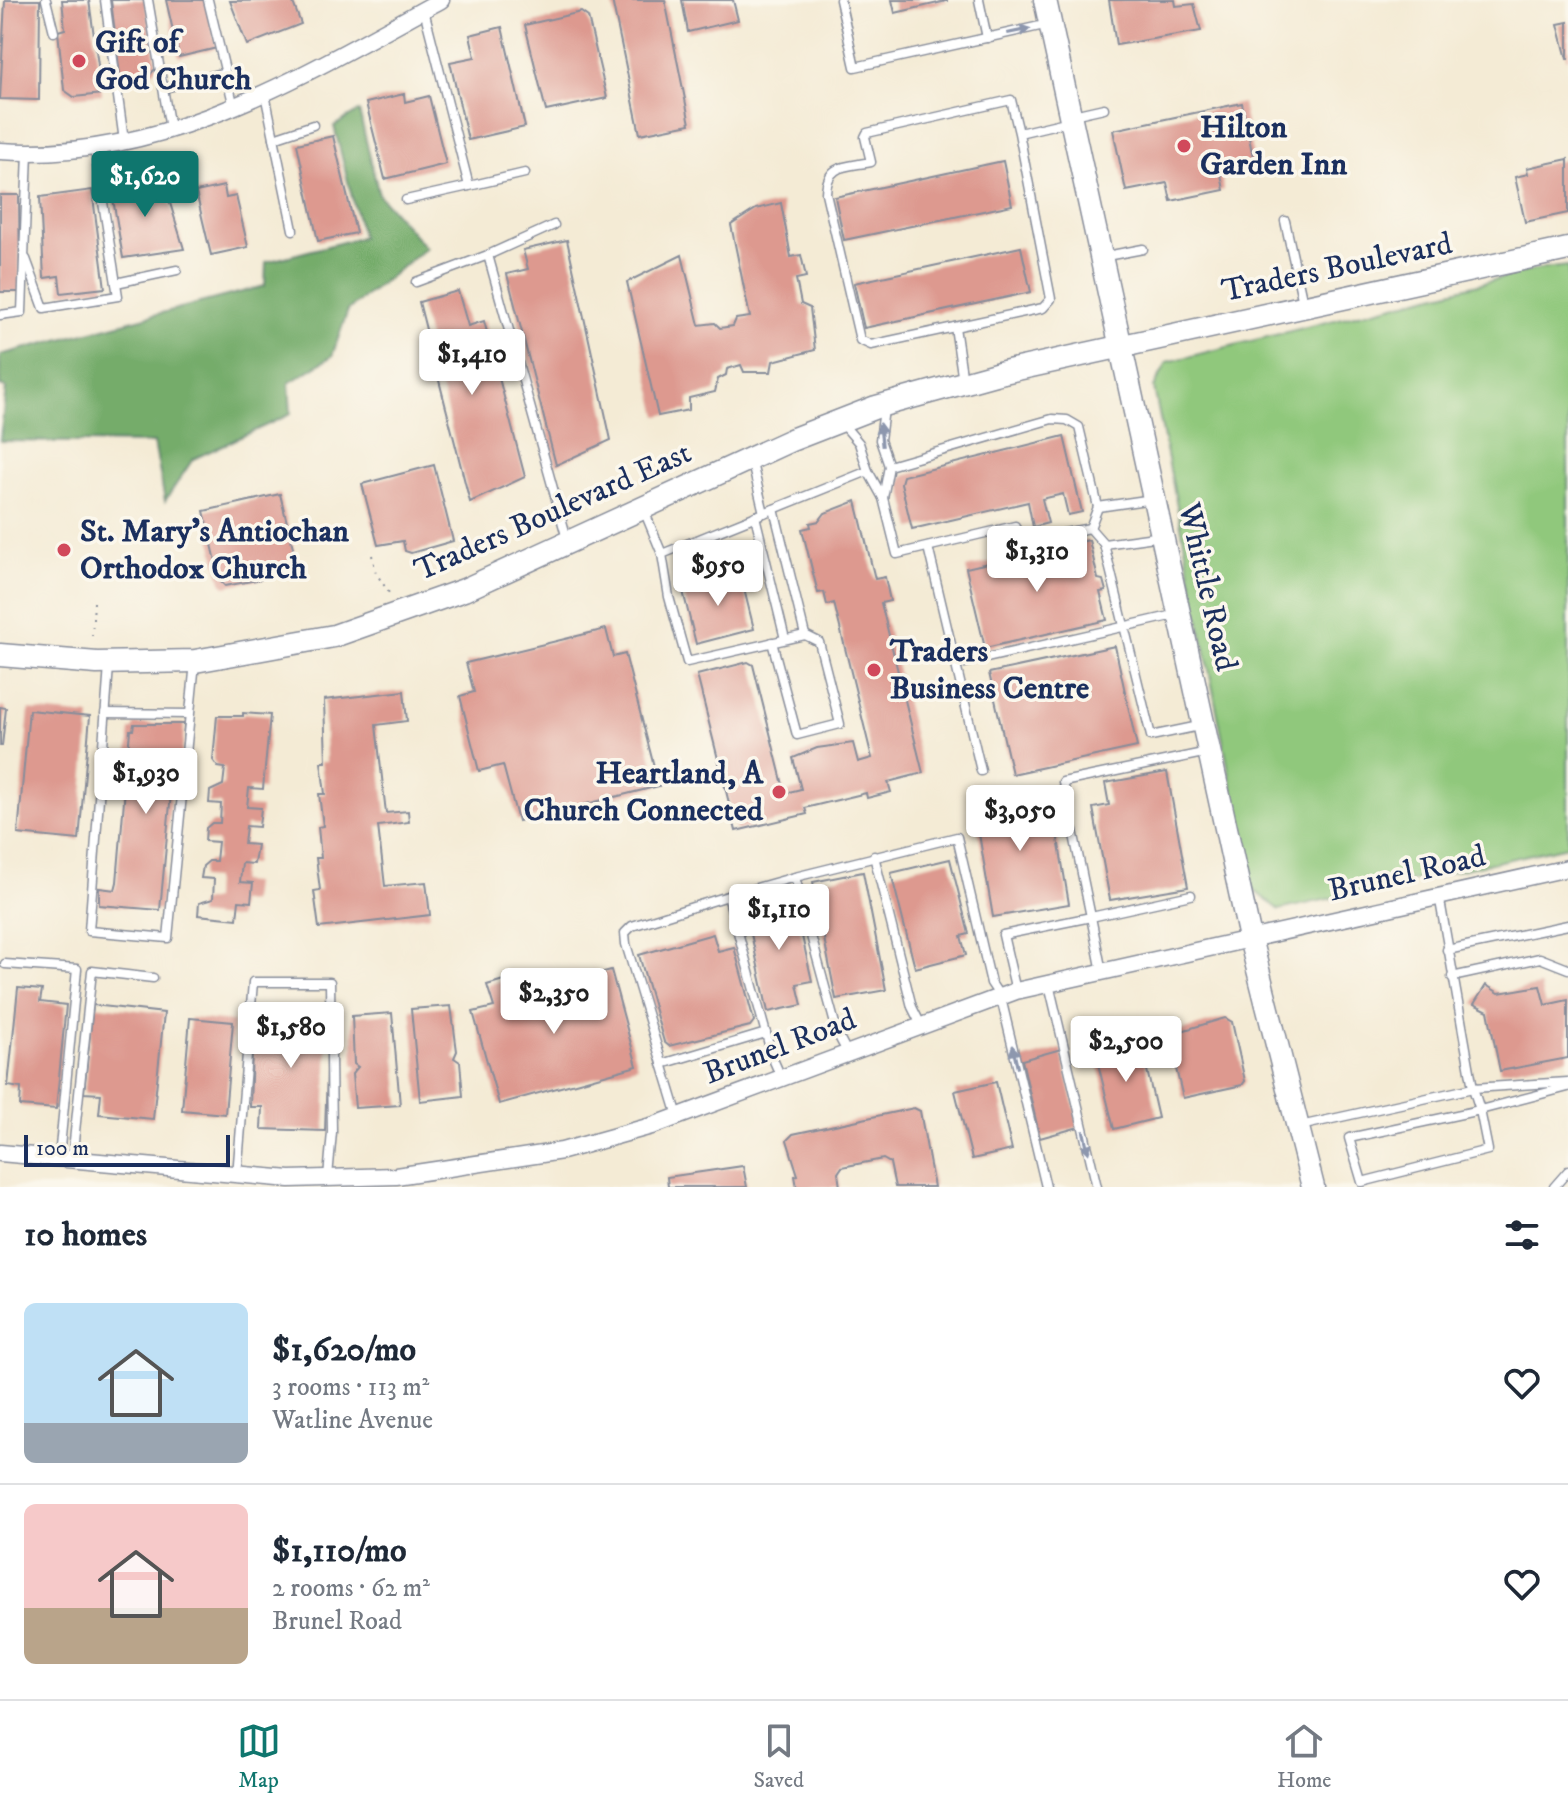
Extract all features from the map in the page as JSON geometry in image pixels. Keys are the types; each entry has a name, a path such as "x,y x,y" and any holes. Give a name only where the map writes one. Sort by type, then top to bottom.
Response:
{"street":[{"path":"0,151 28,152 124,141 170,130 235,108 441,0"},
{"name":"Whittle Road","path":"1045,0 1250,938 1313,1187"},
{"name":"Traders Boulevard","path":"1119,348 1568,249"},
{"name":"Traders Boulevard East","path":"0,655 109,663 195,661 315,640 399,615 568,543 751,458 885,404 963,382 1119,348"},
{"name":"Brunel Road","path":"0,1153 237,1175 328,1178 396,1176 562,1151 678,1116 1008,994 1568,868"},
{"path":"147,1187 149,1168"}],"lane":[{"path":"46,0 54,32"},
{"path":"105,0 124,141"},
{"path":"148,0 170,130"},
{"path":"208,0 235,108"},
{"path":"840,0 855,67 1050,24"},
{"path":"979,0 987,38"},
{"path":"423,9 469,186"},
{"path":"165,88 225,72"},
{"path":"265,94 293,230"},
{"path":"1011,100 1019,133 1051,299 1043,308 955,327 871,345 860,340 826,193 826,179 834,170 871,162 865,137 867,133 1011,100"},
{"path":"1019,133 1104,108"},
{"path":"274,138 313,125"},
{"path":"26,259 44,308 118,296 94,145"},
{"path":"0,315 22,312 28,152"},
{"path":"406,200 525,173"},
{"path":"1285,221 1304,308"},
{"path":"416,282 488,255 554,225"},
{"path":"1100,257 1143,249"},
{"path":"488,255 568,543"},
{"path":"116,283 177,270"},
{"path":"955,327 963,382"},
{"path":"883,498 889,466 880,440 879,424 885,404"},
{"path":"889,466 1052,419 1067,420 1079,427 1098,507 1090,528"},
{"path":"840,421 859,443 868,471 883,498 897,554 1015,526 1019,542 1090,528"},
{"path":"751,458 785,639"},
{"path":"662,554 868,471"},
{"path":"1098,507 1154,499"},
{"path":"642,507 662,554 669,597 687,662 772,642 785,639 805,635 819,642 840,724 797,735 772,642"},
{"path":"774,509 805,635"},
{"path":"1090,528 1104,544 1151,736 1204,724"},
{"path":"1104,544 1162,536"},
{"path":"928,547 981,771"},
{"path":"956,665 1180,614"},
{"path":"109,663 89,931 168,938 195,661"},
{"path":"105,713 189,714"},
{"path":"1102,972 1063,782 1210,752"},
{"path":"678,1116 625,933 632,926 795,877 957,837 991,983 1008,994"},
{"path":"874,856 912,1007 921,1025"},
{"path":"795,877 838,1035 847,1052"},
{"path":"1046,1187 1008,994 1003,935 1191,895"},
{"path":"1439,895 1473,1088 1480,1110 1488,1150 1362,1182 1349,1138 1480,1110 1568,1084"},
{"path":"728,896 781,1077"},
{"path":"1447,950 1568,925"},
{"path":"1452,977 1540,958 1568,969"},
{"path":"5,964 77,969 65,1160"},
{"path":"65,1160 92,971 153,978"},
{"path":"237,1175 253,982 330,982 332,1132 328,1178"},
{"path":"1049,984 1097,1187"},
{"path":"662,1064 766,1033"},
{"path":"1296,1127 1473,1088 1568,1084"},
{"path":"1554,1187 1568,1171"}],"path":[{"path":"372,555 376,573 386,583 399,615"},
{"path":"92,636 94,602"}],"green space":[{"path":"359,111 379,195 426,248 348,310 332,356 289,383 291,414 193,459 165,501 154,443 0,441 6,388 0,386 0,355 265,286 266,262 362,237 334,126"},
{"path":"1568,266 1568,846 1279,910 1252,889 1154,388 1167,362 1534,270"}],"building":[{"path":"5,0 40,0 39,100 0,99"},
{"name":"Gift of God Church","path":"62,0 89,0 102,94 74,97 64,90 58,31 65,29"},
{"path":"111,0 145,0 157,67 145,80 127,80 120,75"},
{"path":"166,0 206,0 217,48 179,57"},
{"path":"292,0 301,24 247,45 230,1"},
{"path":"612,0 665,0 690,124 640,134"},
{"path":"682,0 733,0 738,20 688,32"},
{"path":"892,0 947,0 947,1 895,13"},
{"path":"1109,0 1175,0 1176,6 1194,4 1201,31 1116,45"},
{"path":"581,12 588,17 607,98 546,111 525,25"},
{"path":"1568,22 1568,59 1567,59 1558,24"},
{"path":"502,27 525,127 468,140 450,62 475,57 470,35"},
{"path":"404,94 405,102 429,96 446,164 385,179 366,103"},
{"name":"Hilton Garden Inn","path":"1242,103 1254,162 1220,169 1224,190 1171,201 1167,183 1126,191 1113,130"},
{"path":"333,136 356,233 318,241 297,144"},
{"path":"1568,159 1568,213 1525,222 1515,177 1528,174 1527,168"},
{"path":"1003,161 1012,205 844,240 835,197"},
{"path":"163,180 184,249 123,258 111,187"},
{"path":"224,186 226,198 236,196 248,247 211,255 196,192"},
{"path":"92,190 105,288 61,293 59,276 44,278 40,197"},
{"path":"0,195 19,195 20,292 0,292"},
{"path":"781,203 791,257 801,255 806,277 796,279 801,304 810,308 815,350 773,361 771,372 744,372 741,365 727,369 726,375 718,379 715,392 689,398 689,410 658,416 627,282 682,255 699,325 715,323 720,328 733,326 736,319 750,317 731,225 756,209"},
{"path":"567,240 611,440 556,465 507,274 528,269 523,250"},
{"path":"1021,247 1031,292 864,328 854,283"},
{"path":"458,291 468,326 484,321 525,477 470,502 419,302"},
{"path":"1064,436 1082,512 1068,515 1063,494 1042,499 1048,523 1033,527 1028,502 912,529 901,483 903,476"},
{"path":"434,465 453,541 411,553 405,551 403,541 378,545 362,484"},
{"path":"280,494 297,564 293,569 268,578 225,586 221,582 204,511"},
{"name":"Traders Business Centre","path":"856,501 875,579 885,577 890,601 881,603 923,773 888,782 891,792 867,798 866,793 805,808 807,814 736,831 697,675 748,662 753,665 785,793 801,789 793,758 817,748 853,743 858,762 872,758 834,603 827,605 824,592 818,593 802,529 811,527 810,523 819,521 825,513"},
{"path":"1089,540 1098,579 1103,580 1106,591 1100,592 1107,620 985,648 966,568"},
{"path":"740,573 754,629 696,644 682,587"},
{"path":"606,629 613,657 625,654 659,786 518,821 503,765 479,771 460,696 474,692 466,663"},
{"path":"1115,646 1137,747 1012,774 989,673"},
{"path":"404,691 407,721 376,725 386,813 408,811 409,822 378,826 385,886 426,882 430,915 319,928 314,891 320,890 316,858 321,858 318,827 323,826 319,794 325,794 321,762 326,762 324,700"},
{"path":"0,707 6,708 2,746 0,746"},
{"path":"29,710 90,716 79,840 18,834"},
{"path":"243,713 270,715 263,789 249,788 247,807 261,808 259,827 246,826 244,844 257,845 254,864 242,863 240,882 253,883 251,902 239,901 237,919 198,915 199,903 213,899 214,879 201,878 203,866 209,861 216,861 218,842 205,841 206,828 212,823 220,823 221,804 209,803 210,791 223,785 225,768 218,767 213,760 217,716 243,716"},
{"path":"134,724 184,724 181,773 173,772 160,910 99,905 99,888 115,890 117,882 130,730 133,730"},
{"path":"1167,772 1188,887 1110,900 1093,808 1109,805 1105,783"},
{"path":"1031,789 1034,806 1052,803 1069,904 993,917 973,798"},
{"path":"950,859 969,934 961,936 966,955 915,968 891,873"},
{"path":"863,872 886,990 836,999 813,882"},
{"path":"793,896 812,981 797,984 802,1005 768,1012 745,906"},
{"path":"713,934 718,951 734,947 754,1021 750,1026 669,1046 664,1042 639,955"},
{"path":"611,970 637,1066 499,1104 473,1012 494,1007 487,985 510,978 516,996"},
{"path":"1486,985 1499,993 1540,986 1545,1005 1568,1000 1568,1058 1500,1071 1488,1011 1474,1004"},
{"path":"18,988 42,990 40,1002 66,1005 56,1109 20,1106 21,1088 8,1086"},
{"path":"93,1005 164,1013 153,1119 99,1114 101,1094 84,1093"},
{"path":"451,1006 457,1051 454,1058 460,1062 463,1096 420,1101 411,1009"},
{"path":"271,1009 329,1011 325,1131 261,1129 262,1107 250,1107 253,1022 271,1023"},
{"path":"392,1013 400,1105 355,1108 352,1074 358,1067 354,1064 352,1016"},
{"path":"190,1018 233,1022 225,1114 182,1110"},
{"path":"1225,1018 1232,1022 1245,1081 1242,1085 1183,1098 1168,1035"},
{"path":"1123,1040 1125,1048 1141,1044 1158,1118 1114,1129 1094,1047"},
{"path":"1061,1049 1079,1127 1040,1138 1022,1060"},
{"path":"996,1082 1012,1150 972,1159 955,1091"},
{"path":"914,1108 920,1111 934,1187 895,1187 890,1163 883,1159 842,1167 838,1173 840,1187 797,1187 795,1176 798,1175 787,1140 793,1134"},
{"path":"743,1166 747,1187 668,1187 667,1177"}],"place":[{"name":"Gift of God Church","path":"79,61"},
{"name":"Hilton Garden Inn","path":"1184,146"},
{"name":"St. Mary’s Antiochan Orthodox Church","path":"64,550"},
{"name":"Traders Business Centre","path":"874,670"},
{"name":"Heartland, A Church Connected","path":"779,792"}]}
